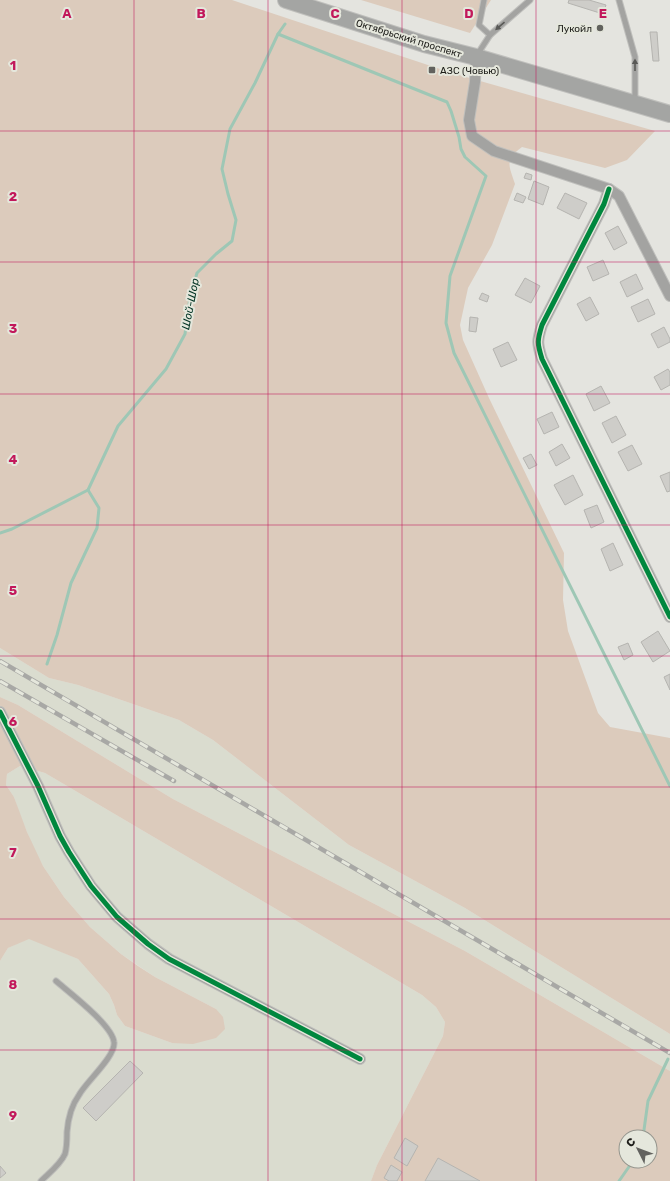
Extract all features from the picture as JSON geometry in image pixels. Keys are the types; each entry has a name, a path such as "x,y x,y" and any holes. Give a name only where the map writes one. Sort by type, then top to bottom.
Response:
{"main road":[{"name":"Октябрьский проспект","path":"286,0 424,44 476,57 670,114"}],"street":[{"path":"476,57 475,82 469,120 472,136 494,151 609,189 620,196 670,296"},
{"path":"609,189 604,204 542,325 538,345 542,359 670,618"},
{"path":"0,712 38,786 60,836 69,852 91,886 117,917 148,944 170,959 360,1059"}],"lane":[{"path":"484,0 479,25 490,35"},
{"path":"476,57 490,35 530,0"},
{"path":"619,0 635,57 635,104"},
{"path":"40,1181 56,1166 65,1152 68,1122 72,1107 79,1094 112,1052 114,1043 110,1032 103,1022 56,981"}],"shaded area":[{"path":"0,0 232,0 452,73 655,131 627,160 605,168 522,147 516,152 510,159 511,172 515,184 492,245 468,288 460,325 463,340 489,398 564,553 563,600 568,631 598,713 610,727 670,738 670,1034 465,908 349,845 213,740 179,720 78,685 49,678 0,648"},
{"path":"361,0 491,0 470,33"},
{"path":"0,648 49,678 78,685 179,720 213,740 349,845 465,908 670,1034 670,1071 465,951 173,799 18,705 0,697"},
{"path":"0,697 18,705 173,799 465,951 670,1071 670,1181 371,1181 377,1165 443,1036 445,1022 436,1007 422,995 45,773 20,766 7,774 6,785 14,797 27,832 43,866 64,897 90,927 121,954 155,977 216,1009 223,1017 225,1029 216,1038 193,1044 172,1043 125,1026 117,1015 109,994 78,959 29,939 8,948 0,961"},
{"path":"20,766 45,773 422,995 436,1007 445,1022 443,1036 377,1165 371,1181 0,1181 0,961 8,948 29,938 78,959 109,994 117,1015 125,1026 172,1043 216,1009 155,977 121,954 90,927 64,897 43,866 34,849 14,797 6,785 7,774"}],"building":[{"path":"569,0 589,0 606,5 603,14 568,3"},
{"path":"650,32 657,32 659,61 653,61"},
{"path":"526,173 532,175 531,180 524,178"},
{"path":"534,181 549,187 543,205 528,199"},
{"path":"517,193 526,197 523,203 514,200"},
{"path":"565,193 587,203 579,219 557,208"},
{"path":"618,226 627,243 614,250 605,233"},
{"path":"603,260 609,274 593,281 587,267"},
{"path":"636,274 643,289 627,297 620,282"},
{"path":"525,278 540,286 531,303 515,295"},
{"path":"482,293 489,296 487,302 479,299"},
{"path":"590,297 599,314 586,321 577,304"},
{"path":"648,299 655,314 638,322 631,307"},
{"path":"470,317 478,318 476,332 469,331"},
{"path":"664,327 670,342 658,348 651,334"},
{"path":"508,342 517,360 501,367 493,349"},
{"path":"668,369 670,372 670,385 661,390 654,377"},
{"path":"601,386 610,403 594,411 586,394"},
{"path":"552,412 559,427 544,434 537,419"},
{"path":"616,416 626,435 612,443 602,423"},
{"path":"562,444 570,458 556,466 549,452"},
{"path":"632,445 642,464 628,471 618,452"},
{"path":"531,454 537,465 529,469 523,458"},
{"path":"670,472 670,491 667,492 660,476"},
{"path":"573,475 583,495 565,505 554,485"},
{"path":"597,505 604,522 591,528 584,510"},
{"path":"613,543 623,565 610,571 601,549"},
{"path":"658,631 670,651 653,662 641,642"},
{"path":"628,643 633,655 624,660 618,647"},
{"path":"670,674 670,690 664,677"},
{"path":"130,1061 143,1073 96,1121 83,1108"},
{"path":"405,1138 418,1146 407,1166 394,1158"},
{"path":"438,1158 480,1181 425,1181"},
{"path":"391,1165 402,1172 397,1181 389,1181 384,1178"},
{"path":"0,1166 6,1173 0,1178"}],"waterway":[{"name":"Шой-Шор","path":"0,533 12,529 88,490 118,426 166,369 185,334 190,297 197,273 216,254 232,241 236,220 222,169 230,129 255,83 278,34 285,24"},
{"path":"278,34 447,102 459,137 461,149 465,157 486,176 450,276 446,323 454,353 670,786"},
{"path":"47,664 57,635 71,583 97,528 99,508 88,490"},
{"path":"644,1129 648,1101 668,1059"},
{"path":"619,1181 627,1169"}],"railway":[{"path":"0,661 670,1053"},
{"path":"0,681 174,781"}],"cycle path":[{"path":"609,189 604,204 542,325 538,345 542,359 670,617"},
{"path":"0,712 38,786 60,836 69,852 91,886 117,917 148,944 169,959 360,1059"}],"place":[{"name":"Лукойл","path":"600,28"},
{"name":"АЗС (Човью)","path":"432,70"}]}
